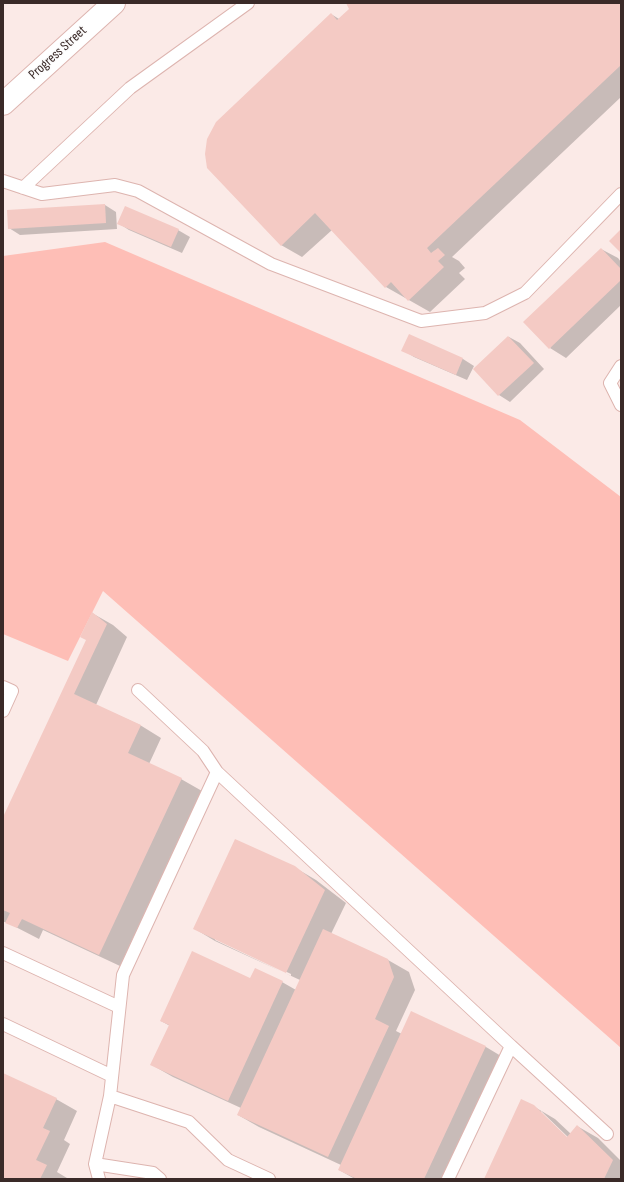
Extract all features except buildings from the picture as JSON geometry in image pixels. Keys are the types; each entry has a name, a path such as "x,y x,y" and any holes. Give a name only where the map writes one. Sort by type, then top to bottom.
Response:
{"street":[{"name":"Progress Street","path":"3,104 114,3"}],"lane":[{"path":"23,188 130,88 248,3"},
{"path":"3,181 42,194 115,185 138,191 271,264 421,321 485,313 524,293 621,194"},
{"path":"621,366 610,383 621,406"},
{"path":"3,687 12,691 3,711"},
{"path":"138,690 203,751 217,772 607,1134"},
{"path":"99,1179 95,1164 110,1096 123,976 217,772"},
{"path":"3,952 120,1007"},
{"path":"3,1024 112,1076"},
{"path":"448,1179 512,1046"},
{"path":"110,1096 189,1122 228,1160 269,1179"},
{"path":"95,1164 153,1173 160,1179"}],"shaded area":[{"path":"105,242 520,420 621,497 621,1048 103,591 68,661 3,634 3,256"}]}
